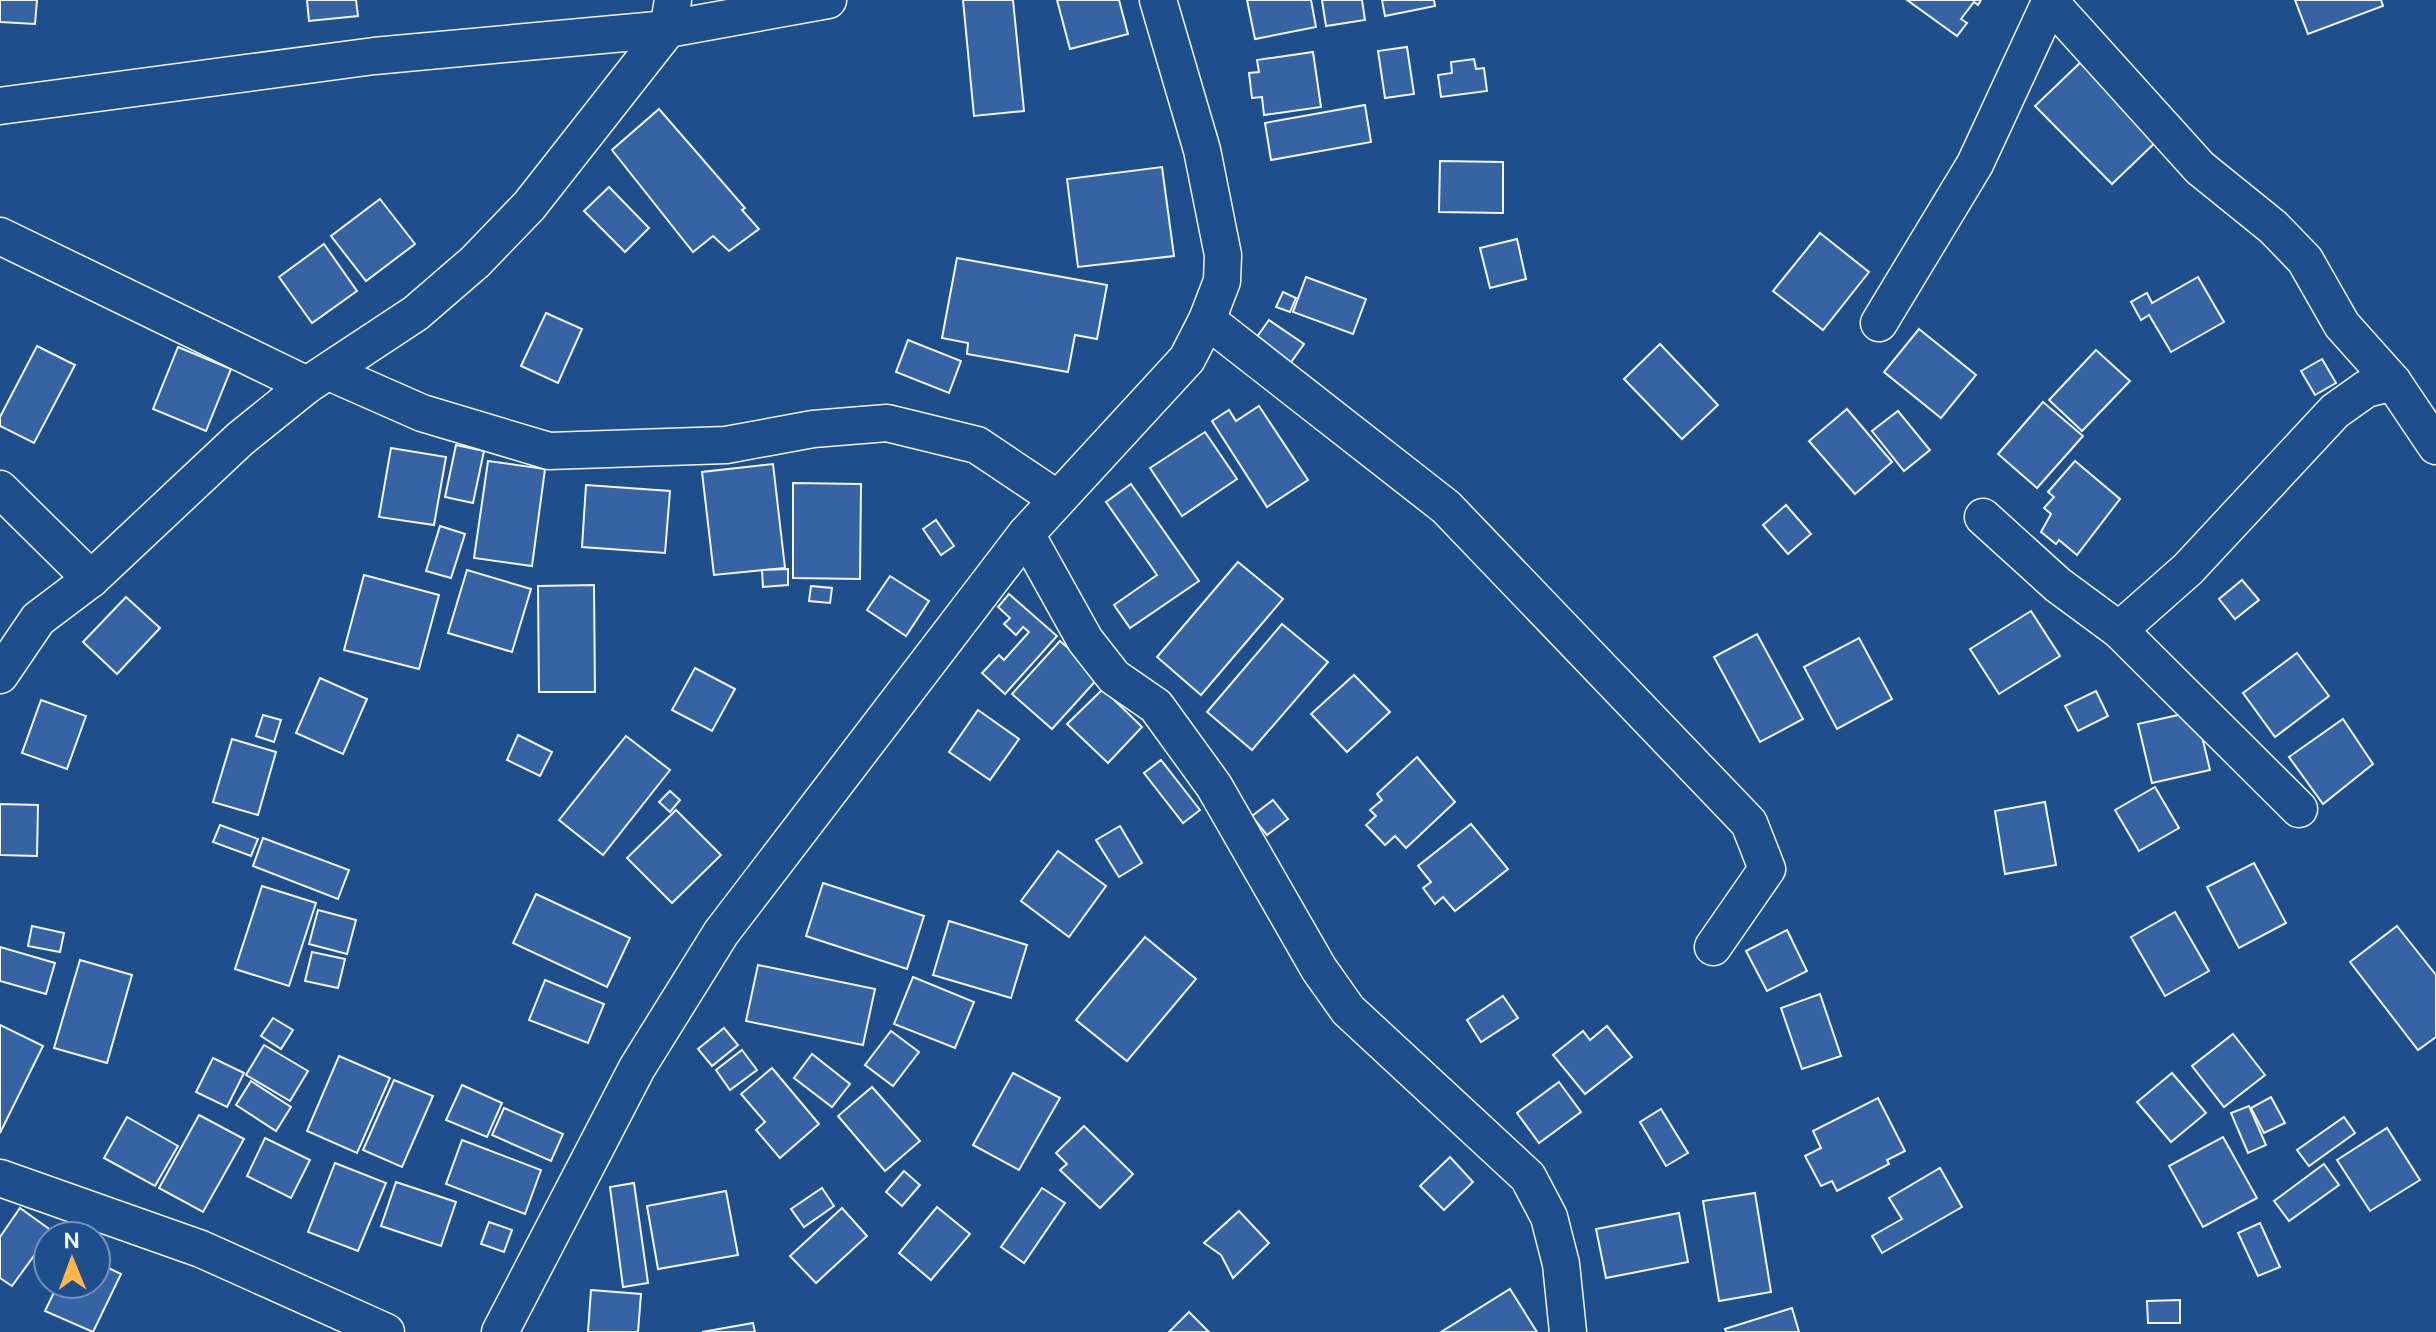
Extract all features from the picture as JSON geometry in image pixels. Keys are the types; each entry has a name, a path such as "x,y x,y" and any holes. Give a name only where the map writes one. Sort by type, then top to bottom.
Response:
{"street":[{"path":"0,106 671,14 828,0"},
{"path":"500,1332 637,1068 721,933 872,731 1026,534 1187,359 1207,320 1222,281 1223,255 1202,150 1158,0"},
{"path":"1879,323 1975,164 2051,1 2200,168 2273,227 2305,260 2342,325 2393,382 2436,446"},
{"path":"0,675 12,637 91,579 240,439 318,379 416,313 475,262 529,206 671,14"},
{"path":"0,236 318,379 549,451 726,445 813,429 887,423 977,445 1056,498"},
{"path":"1207,320 1446,507 1749,823 1767,869 1713,947"},
{"path":"2119,630 2188,569 2335,411 2366,389 2393,382"},
{"path":"0,489 91,579"},
{"path":"1983,517 2058,585 2119,630 2299,809"},
{"path":"1026,534 1085,640 1114,677 1156,706 1214,786 1319,969 1348,1010 1528,1177 1549,1217 1561,1264 1568,1332"},
{"path":"0,1178 201,1249 386,1332"}],"building":[{"path":"0,0 37,0 35,24 0,22"},
{"path":"307,0 356,0 358,16 309,21"},
{"path":"963,0 1013,0 1024,111 974,116"},
{"path":"1057,0 1119,0 1128,34 1070,49"},
{"path":"1247,0 1311,0 1316,27 1255,39"},
{"path":"1322,0 1362,0 1365,20 1326,26"},
{"path":"1382,0 1434,0 1435,6 1385,16"},
{"path":"1907,0 1981,0 1978,5 1974,2 1961,19 1967,23 1957,36"},
{"path":"2295,0 2381,0 2383,6 2308,34"},
{"path":"1407,47 1414,94 1385,98 1378,51"},
{"path":"1313,52 1321,107 1264,115 1262,97 1252,98 1249,73 1259,72 1257,60"},
{"path":"1474,59 1476,69 1484,68 1487,91 1441,97 1438,75 1452,73 1451,62"},
{"path":"2083,60 2160,138 2112,184 2035,106"},
{"path":"1365,105 1371,142 1271,160 1265,123"},
{"path":"659,109 745,208 742,210 759,229 729,251 713,236 693,252 612,150"},
{"path":"1440,161 1503,162 1503,213 1439,212"},
{"path":"1162,167 1174,256 1078,267 1067,179"},
{"path":"609,187 649,228 625,252 584,211"},
{"path":"380,199 415,244 366,281 331,236"},
{"path":"1820,233 1869,272 1823,330 1773,291"},
{"path":"1517,239 1526,279 1490,288 1480,248"},
{"path":"324,244 357,291 312,323 279,277"},
{"path":"957,258 1107,285 1097,339 1075,335 1068,372 967,354 968,343 942,338"},
{"path":"1306,277 1366,299 1353,334 1293,312"},
{"path":"2198,277 2224,322 2171,352 2149,315 2141,320 2131,302 2147,293 2152,303"},
{"path":"1283,292 1296,298 1290,312 1276,307"},
{"path":"546,313 582,329 558,383 521,366"},
{"path":"1269,320 1304,344 1289,365 1254,341"},
{"path":"1919,329 1976,375 1941,418 1884,372"},
{"path":"908,340 961,361 949,393 896,372"},
{"path":"1660,344 1718,405 1682,439 1624,379"},
{"path":"37,346 75,365 34,443 0,426 0,417"},
{"path":"178,347 231,369 206,431 153,409"},
{"path":"2096,350 2130,381 2082,431 2049,400"},
{"path":"2322,359 2336,383 2315,395 2301,371"},
{"path":"2043,402 2083,436 2037,488 1998,454"},
{"path":"1259,406 1308,480 1267,507 1212,421 1229,410 1236,421"},
{"path":"1847,409 1892,462 1855,494 1809,441"},
{"path":"1898,411 1930,450 1904,471 1872,431"},
{"path":"1205,432 1237,479 1182,516 1150,468"},
{"path":"456,445 484,451 473,503 445,497"},
{"path":"391,448 446,457 434,525 379,517"},
{"path":"488,461 545,469 532,566 474,558"},
{"path":"2075,461 2120,499 2077,555 2059,540 2056,544 2041,532 2051,514 2044,508 2054,497 2048,492"},
{"path":"773,464 785,568 714,575 702,472"},
{"path":"793,483 861,484 860,579 793,578"},
{"path":"1131,484 1199,581 1130,628 1114,605 1157,575 1106,502"},
{"path":"586,485 670,491 665,553 582,547"},
{"path":"1786,505 1811,534 1788,554 1763,525"},
{"path":"936,520 954,546 941,555 923,529"},
{"path":"440,526 465,534 451,578 426,571"},
{"path":"1238,562 1283,599 1201,695 1157,657"},
{"path":"788,569 788,585 763,587 762,570"},
{"path":"467,570 531,589 512,652 448,633"},
{"path":"364,575 439,595 419,669 344,650"},
{"path":"890,576 929,601 906,636 867,610"},
{"path":"2242,580 2259,600 2235,619 2219,599"},
{"path":"594,585 595,692 539,692 538,586"},
{"path":"811,586 832,588 830,603 809,601"},
{"path":"1009,594 1057,636 1005,694 982,673 999,655 1004,660 1029,632 1023,627 1016,635 1004,624 1010,618 998,607"},
{"path":"126,597 160,628 117,674 83,642"},
{"path":"2031,611 2060,656 1999,694 1970,649"},
{"path":"1282,624 1328,662 1252,750 1207,712"},
{"path":"1757,634 1803,719 1760,742 1714,657"},
{"path":"1859,638 1892,699 1837,729 1804,667"},
{"path":"1060,641 1100,676 1052,729 1012,694"},
{"path":"2297,653 2329,696 2275,737 2243,693"},
{"path":"695,668 735,689 712,731 672,710"},
{"path":"1354,675 1390,712 1347,752 1311,714"},
{"path":"320,678 367,699 343,754 296,733"},
{"path":"1103,689 1142,727 1108,763 1067,724"},
{"path":"2096,691 2108,716 2078,731 2065,706"},
{"path":"41,700 86,716 67,769 22,753"},
{"path":"978,710 1019,739 990,780 949,752"},
{"path":"2196,711 2210,770 2152,783 2138,724"},
{"path":"263,715 281,720 274,742 256,736"},
{"path":"2343,719 2373,764 2323,804 2289,757"},
{"path":"518,735 552,752 540,776 507,760"},
{"path":"626,736 670,770 603,855 559,820"},
{"path":"232,739 276,752 258,815 213,802"},
{"path":"1417,757 1455,802 1406,848 1395,836 1385,845 1366,825 1376,816 1370,810 1382,800 1377,794"},
{"path":"1161,760 1200,810 1183,823 1144,773"},
{"path":"2155,787 2179,828 2139,851 2115,810"},
{"path":"670,791 680,800 670,812 659,802"},
{"path":"1273,800 1288,819 1267,835 1252,816"},
{"path":"2045,802 2056,865 2005,874 1995,811"},
{"path":"0,804 38,805 37,856 0,855"},
{"path":"676,810 721,855 672,903 627,858"},
{"path":"1471,824 1508,869 1455,911 1443,897 1435,904 1423,888 1431,882 1418,866"},
{"path":"220,825 258,839 251,856 213,842"},
{"path":"1120,826 1142,863 1119,877 1096,840"},
{"path":"263,838 349,870 338,899 253,866"},
{"path":"1058,851 1106,886 1069,937 1021,901"},
{"path":"2254,863 2286,923 2239,948 2207,887"},
{"path":"823,883 924,916 907,969 806,936"},
{"path":"262,886 316,903 289,986 235,969"},
{"path":"536,894 630,938 607,987 513,943"},
{"path":"318,910 356,920 347,954 309,944"},
{"path":"2175,912 2209,971 2165,996 2131,937"},
{"path":"949,921 1027,945 1011,998 933,975"},
{"path":"32,926 64,933 60,952 28,946"},
{"path":"2397,926 2436,975 2436,1037 2418,1050 2350,962"},
{"path":"1787,930 1807,971 1767,991 1746,951"},
{"path":"1145,937 1196,979 1127,1061 1076,1020"},
{"path":"0,947 55,963 46,994 0,981"},
{"path":"312,952 345,959 338,988 305,981"},
{"path":"80,960 132,975 107,1063 54,1048"},
{"path":"758,965 875,989 863,1045 746,1021"},
{"path":"913,977 974,1002 955,1048 894,1024"},
{"path":"545,980 604,1004 588,1043 529,1020"},
{"path":"1820,994 1841,1056 1802,1069 1781,1008"},
{"path":"1503,996 1518,1018 1481,1042 1467,1020"},
{"path":"273,1018 293,1030 281,1049 261,1036"},
{"path":"0,1025 43,1046 0,1133"},
{"path":"1607,1026 1632,1057 1585,1094 1553,1055 1583,1031 1590,1040"},
{"path":"724,1028 738,1045 712,1066 698,1049"},
{"path":"891,1031 919,1052 893,1086 865,1065"},
{"path":"2233,1034 2265,1075 2224,1107 2192,1066"},
{"path":"264,1045 308,1071 290,1101 246,1075"},
{"path":"742,1050 757,1070 730,1090 716,1070"},
{"path":"812,1054 850,1084 832,1107 794,1078"},
{"path":"339,1056 390,1078 357,1153 307,1131"},
{"path":"213,1058 244,1073 227,1107 196,1092"},
{"path":"772,1068 819,1124 780,1158 756,1130 765,1122 741,1094"},
{"path":"1013,1073 1060,1098 1019,1170 973,1145"},
{"path":"2172,1073 2206,1113 2171,1142 2137,1102"},
{"path":"394,1080 433,1096 402,1167 363,1150"},
{"path":"251,1081 291,1107 276,1131 236,1105"},
{"path":"1559,1082 1581,1112 1539,1143 1517,1113"},
{"path":"462,1085 502,1103 487,1137 446,1120"},
{"path":"872,1087 920,1141 885,1171 838,1116"},
{"path":"2271,1097 2285,1123 2264,1133 2251,1108"},
{"path":"1878,1098 1905,1151 1887,1160 1889,1164 1837,1191 1832,1181 1821,1186 1805,1156 1821,1148 1813,1131"},
{"path":"2249,1106 2266,1145 2248,1153 2231,1113"},
{"path":"504,1108 563,1134 551,1161 492,1135"},
{"path":"1661,1109 1688,1153 1666,1166 1640,1122"},
{"path":"199,1115 244,1139 203,1212 159,1188"},
{"path":"127,1117 178,1146 155,1186 104,1158"},
{"path":"2344,1117 2355,1133 2309,1166 2297,1150"},
{"path":"1084,1126 1133,1174 1100,1208 1060,1170 1067,1164 1056,1153"},
{"path":"2387,1128 2420,1180 2370,1211 2337,1160"},
{"path":"2223,1137 2257,1198 2203,1227 2169,1166"},
{"path":"265,1138 310,1160 291,1198 247,1176"},
{"path":"462,1140 541,1170 525,1214 446,1184"},
{"path":"1450,1157 1473,1182 1444,1210 1420,1186"},
{"path":"335,1163 386,1183 358,1251 308,1232"},
{"path":"2324,1164 2339,1185 2289,1221 2274,1201"},
{"path":"1940,1168 1962,1207 1882,1253 1872,1236 1902,1219 1889,1198"},
{"path":"904,1171 920,1185 902,1206 886,1192"},
{"path":"396,1182 456,1202 441,1246 381,1226"},
{"path":"634,1183 648,1283 623,1287 610,1187"},
{"path":"822,1188 834,1206 804,1227 791,1209"},
{"path":"1042,1188 1065,1203 1024,1263 1001,1247"},
{"path":"726,1191 738,1255 658,1269 647,1206"},
{"path":"1755,1193 1771,1292 1719,1301 1703,1201"},
{"path":"937,1207 970,1234 931,1280 899,1253"},
{"path":"20,1208 37,1220 32,1220 32,1258 12,1286 0,1278 0,1237"},
{"path":"842,1208 867,1236 816,1283 790,1256"},
{"path":"1239,1211 1269,1243 1233,1278 1221,1255 1204,1243"},
{"path":"1679,1213 1688,1262 1606,1278 1596,1229"},
{"path":"489,1222 512,1230 504,1252 481,1244"},
{"path":"2260,1223 2280,1267 2258,1276 2238,1233"},
{"path":"112,1270 121,1274 112,1293"},
{"path":"1510,1289 1537,1332 1441,1332"},
{"path":"591,1290 641,1294 638,1332 588,1332"},
{"path":"50,1300 108,1300 93,1332 45,1311"},
{"path":"2180,1300 2180,1323 2148,1323 2147,1301"},
{"path":"1792,1308 1799,1332 1726,1332 1725,1329"},
{"path":"1189,1312 1209,1332 1169,1332"},
{"path":"753,1323 755,1332 702,1332"}]}
